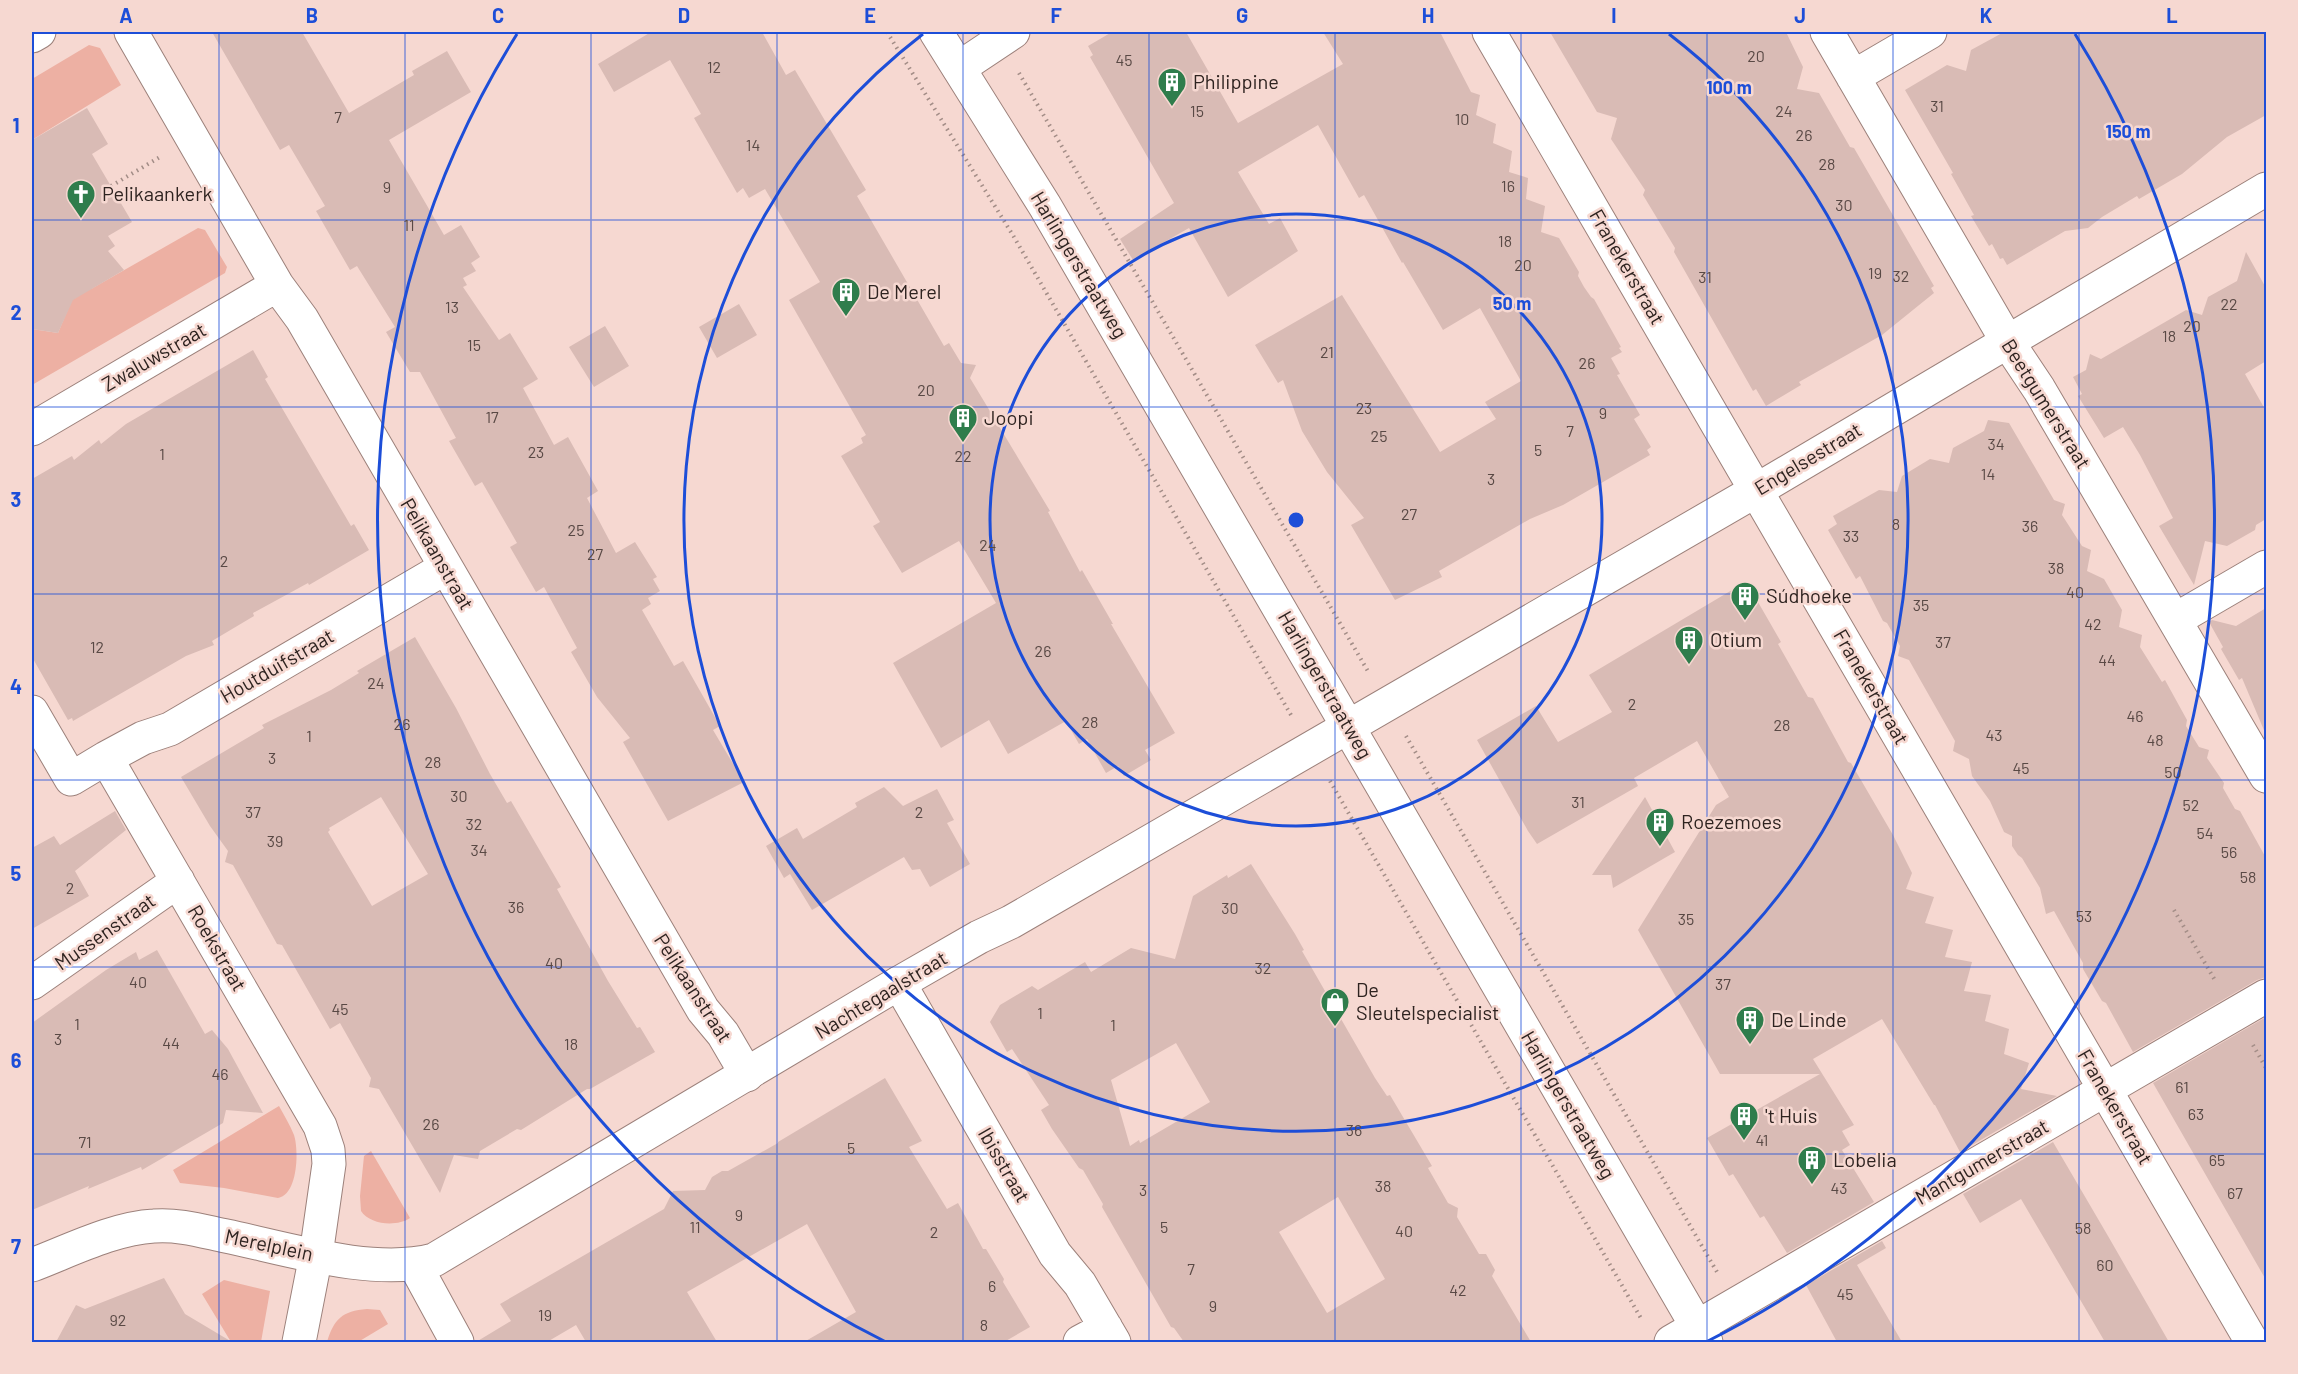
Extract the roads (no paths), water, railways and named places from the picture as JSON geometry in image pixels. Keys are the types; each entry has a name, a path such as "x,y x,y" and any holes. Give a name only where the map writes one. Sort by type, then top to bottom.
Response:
{"street":[{"path":"32,36 39,32"},
{"name":"Pelikaanstraat","path":"131,32 277,285 302,319 703,1010 723,1034 747,1075"},
{"name":"Harlingerstraatweg","path":"936,32 1051,217 1349,726 1691,1338"},
{"path":"959,68 1013,32"},
{"name":"Franekerstraat","path":"1490,32 2252,1342"},
{"name":"Beetgumerstraat","path":"1827,32 2007,341 2039,389 2266,776"},
{"path":"1853,77 1930,32"},
{"name":"Engelsestraat","path":"1349,726 1757,490 2266,189"},
{"name":"Zwaluwstraat","path":"32,429 277,285"},
{"path":"2175,620 2266,567"},
{"name":"Houtduifstraat","path":"106,758 143,738 170,729 445,568"},
{"path":"32,712 71,779 106,758"},
{"name":"Nachtegaalstraat","path":"415,1265 434,1260 899,984 980,937 1011,922 1349,726"},
{"name":"Roekstraat","path":"106,758 325,1138 329,1164 316,1255 299,1342"},
{"name":"Mussenstraat","path":"32,983 178,881"},
{"name":"Ibisstraat","path":"899,984 1055,1254 1080,1284 1100,1338"},
{"name":"Mantgumerstraat","path":"1691,1338 2266,996"},
{"name":"Merelplein","path":"32,1265 123,1231 153,1226 184,1227 316,1255 377,1265 415,1265"},
{"path":"415,1265 457,1342"}],"place":[{"name":"Philippine","path":"1172,108"},
{"name":"Pelikaankerk","path":"81,220"},
{"name":"De Merel","path":"846,318"},
{"name":"Joopi","path":"963,444"},
{"name":"Súdhoeke","path":"1745,622"},
{"name":"Otium","path":"1689,666"},
{"name":"Roezemoes","path":"1660,848"},
{"name":"De Sleutelspecialist","path":"1335,1028"},
{"name":"De Linde","path":"1750,1046"},
{"name":"'t Huis","path":"1744,1142"},
{"name":"Lobelia","path":"1812,1186"}]}
